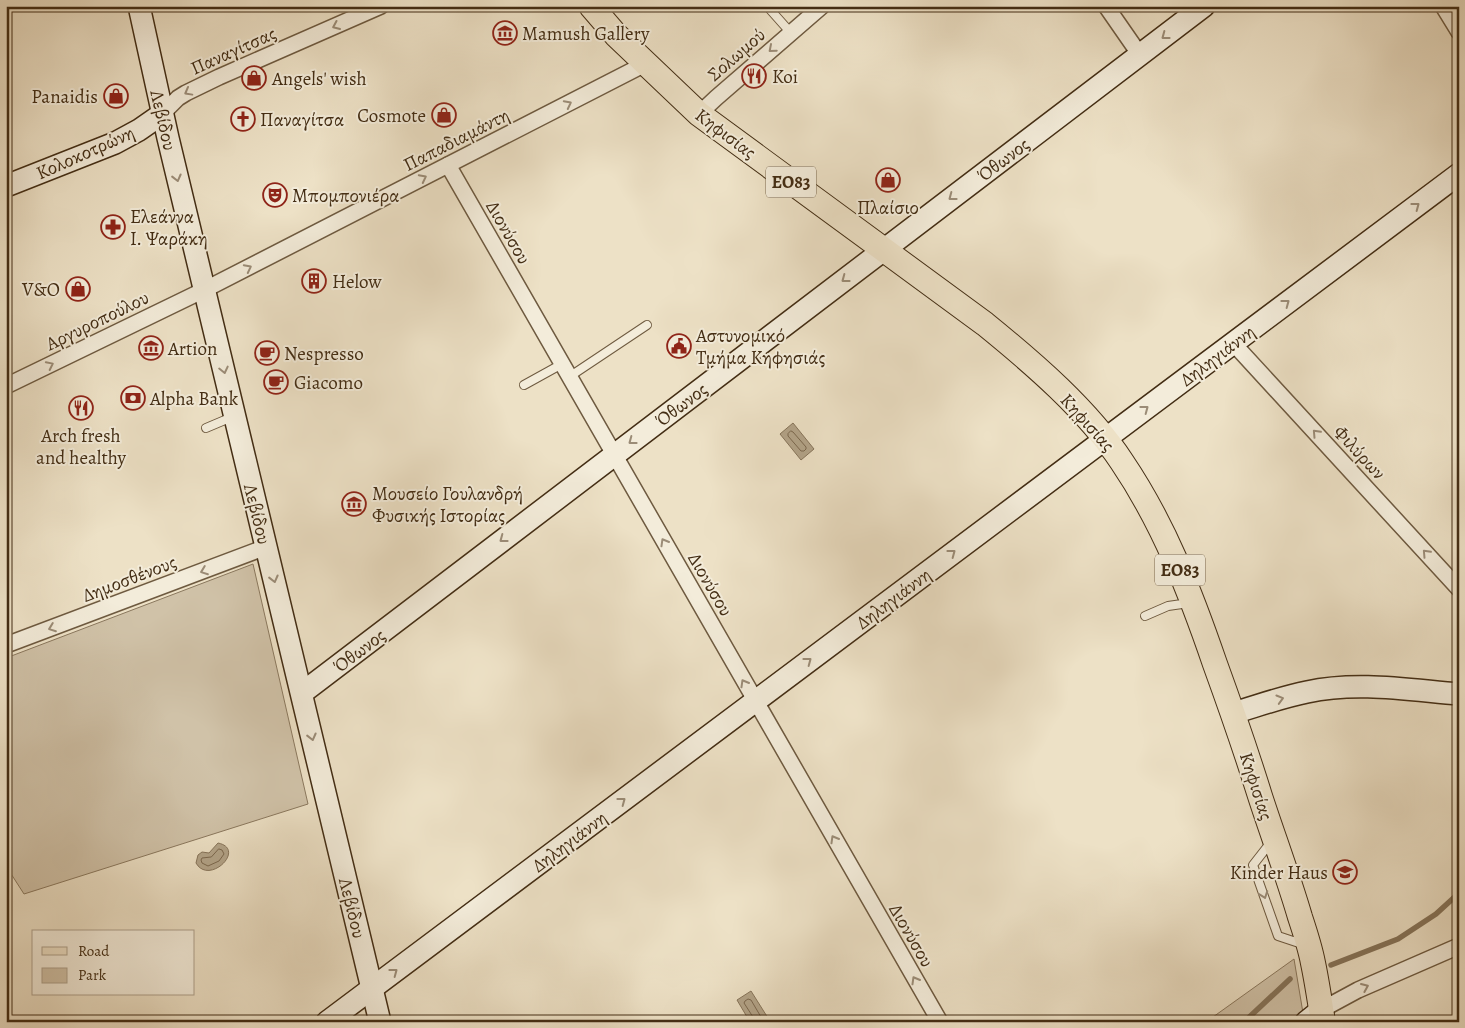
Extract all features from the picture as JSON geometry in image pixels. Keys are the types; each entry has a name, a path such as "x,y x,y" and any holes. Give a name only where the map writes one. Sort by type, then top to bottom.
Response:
{"main road":[{"name":"Κηφισίας","path":"591,6 616,35 699,114 985,324 1048,378 1106,438 1123,462 1149,507 1174,555 1194,602 1233,713 1311,954 1317,1011"}],"street":[{"name":"Λεβίδου","path":"139,6 162,114 380,1022"},
{"name":"Παναγίτσας","path":"162,114 178,98 186,93 381,6"},
{"name":"Σολωμού","path":"699,114 822,6"},
{"path":"1106,6 1140,55"},
{"name":"Όθωνος","path":"302,694 1204,6"},
{"path":"1443,6 1459,32"},
{"name":"Παπαδιαμάντη","path":"204,290 645,64"},
{"name":"Κολοκοτρώνη","path":"6,186 115,143 139,130 162,114"},
{"name":"Διονύσου","path":"448,165 940,1022"},
{"name":"Δηληγιάννη","path":"327,1022 1459,174"},
{"name":"Αργυροπούλου","path":"6,386 204,290"},
{"name":"Φιλύρων","path":"1233,343 1459,589"},
{"name":"Δημοσθένους","path":"6,645 266,547"},
{"path":"1233,713 1307,692 1338,688 1376,686 1459,694"},
{"path":"1317,1011 1358,990 1459,946"}],"lane":[{"path":"767,6 791,33"},
{"path":"524,385 566,370 647,325"},
{"path":"206,428 235,416"},
{"path":"1145,616 1168,606 1194,602"}],"green space":[{"path":"253,564 308,804 24,894 6,866 6,658"},
{"path":"1294,959 1303,1013 1292,1022 1206,1022"}],"water":[{"path":"793,423 814,449 801,460 780,434"},
{"path":"218,843 226,847 229,852 227,858 223,864 216,868 202,869 196,863 198,855 202,852 209,853"},
{"path":"751,991 768,1018 763,1022 750,1022 737,1000"}],"waterway":[{"path":"1331,965 1398,939 1436,914 1459,893"},
{"path":"1244,1022 1290,979"}],"place":[{"name":"Mamush Gallery","path":"505,33"},
{"name":"Koi","path":"754,76"},
{"name":"Angels' wish","path":"254,78"},
{"name":"Panaidis","path":"116,96"},
{"name":"Cosmote","path":"444,115"},
{"name":"Παναγίτσα","path":"243,119"},
{"name":"Πλαίσιο","path":"888,180"},
{"name":"Μπομπονιέρα","path":"275,195"},
{"name":"Ελεάννα Ι. Ψαράκη","path":"113,227"},
{"name":"Helow","path":"314,281"},
{"name":"V&O","path":"78,289"},
{"name":"Αστυνομικό Τμήμα Κηφησιάς","path":"679,346"},
{"name":"Artion","path":"151,348"},
{"name":"Nespresso","path":"267,353"},
{"name":"Giacomo","path":"276,382"},
{"name":"Alpha Bank","path":"133,398"},
{"name":"Arch fresh and healthy","path":"81,408"},
{"name":"Μουσείο Γουλανδρή Φυσικής Ιστορίας","path":"354,504"},
{"name":"Kinder Haus","path":"1345,872"}]}
